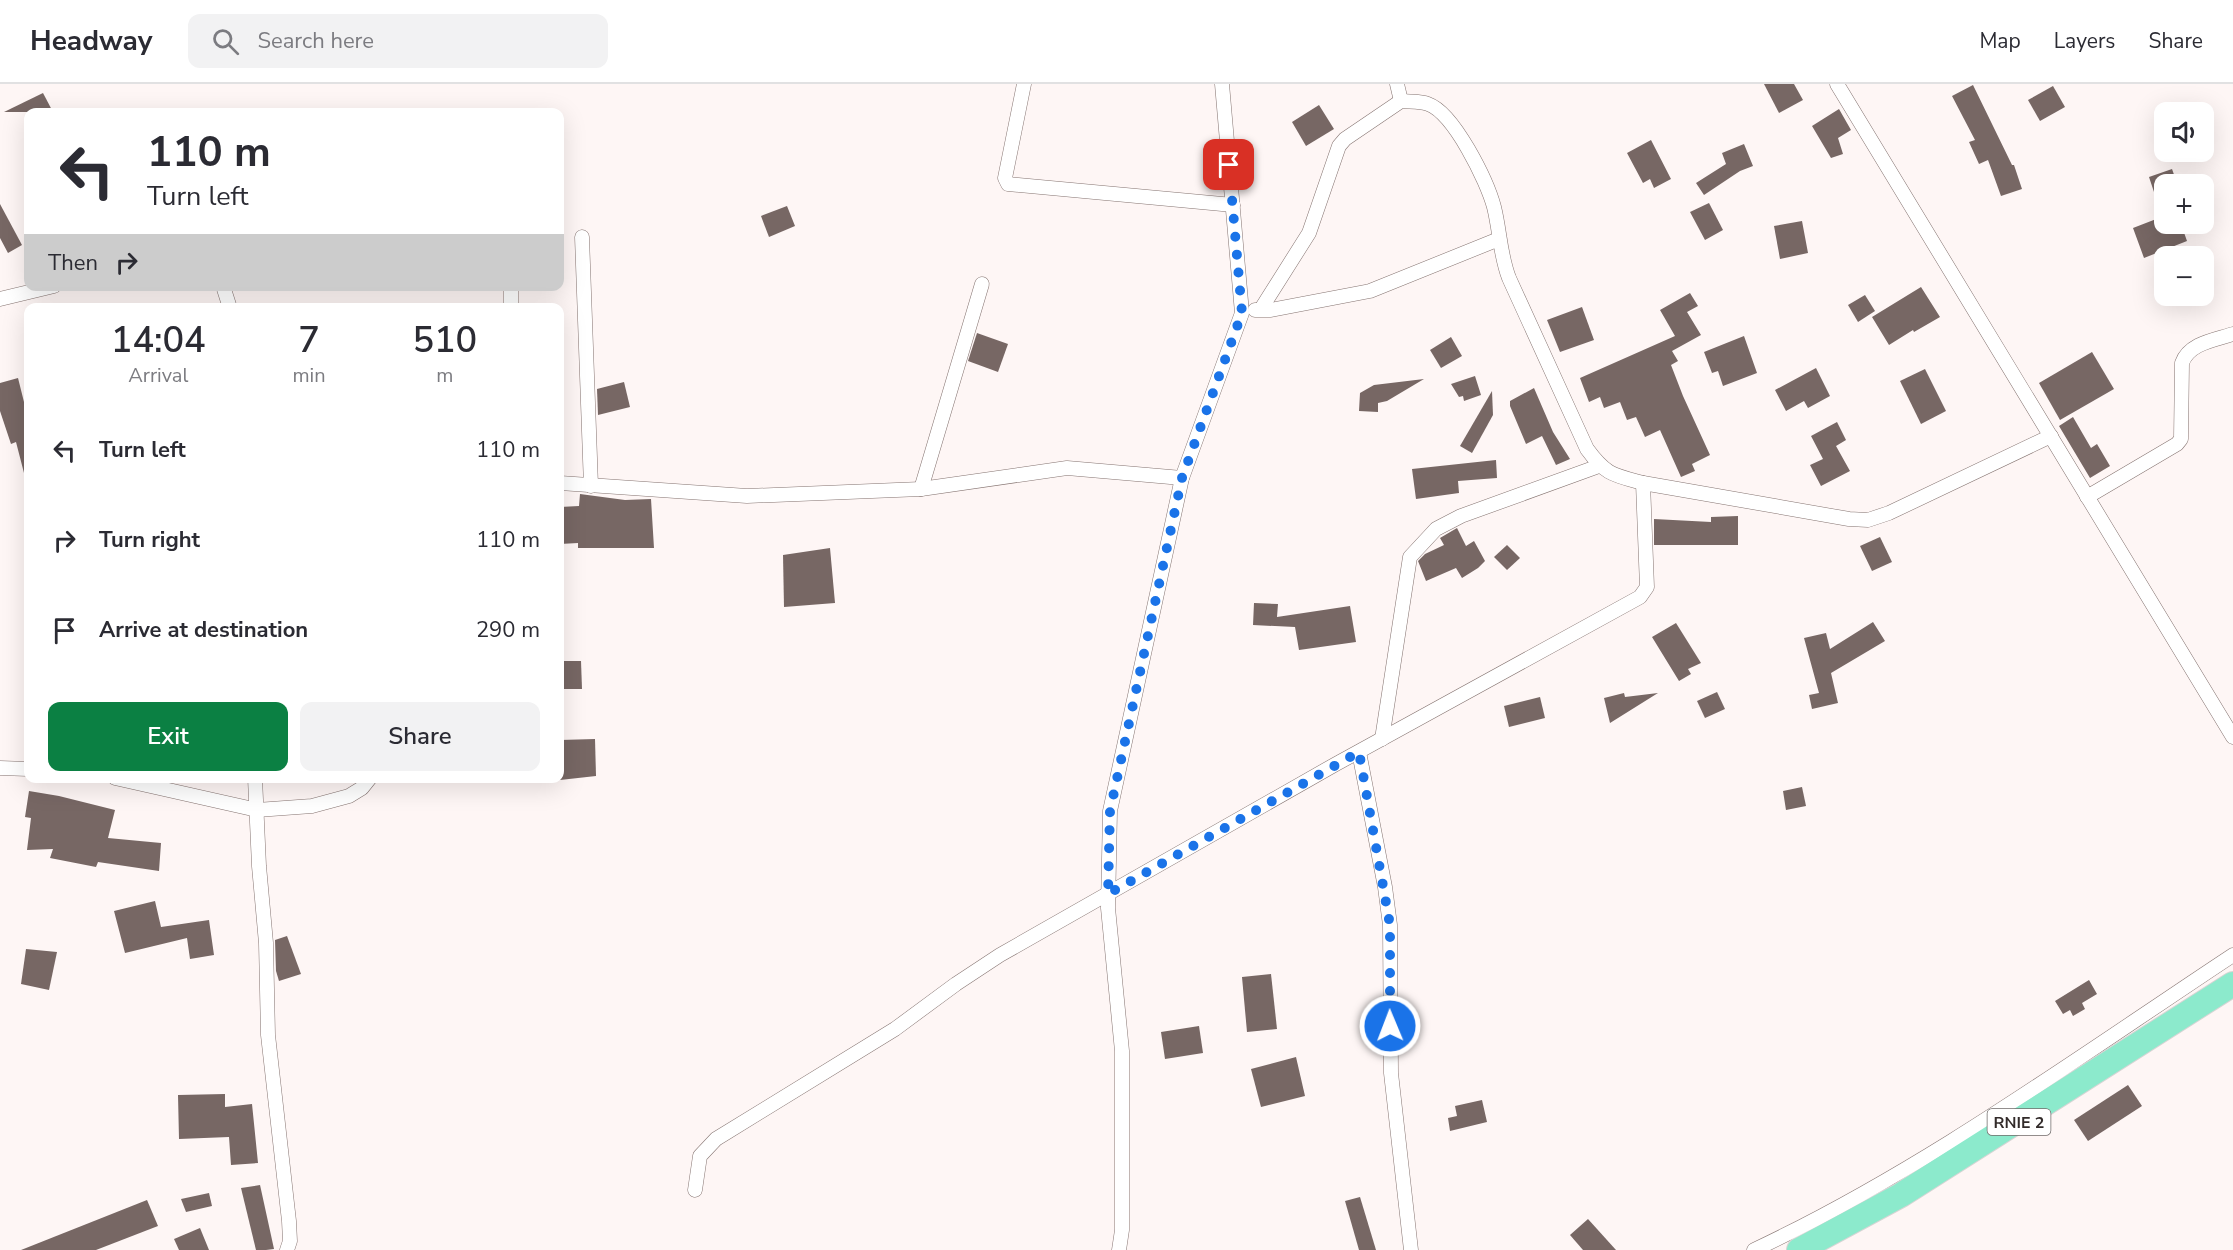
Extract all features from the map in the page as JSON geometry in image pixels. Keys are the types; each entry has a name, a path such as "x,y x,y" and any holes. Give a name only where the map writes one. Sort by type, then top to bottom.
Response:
{"highway":[{"name":"RNIE 2","path":"1799,1250 1901,1195 2233,984"}],"street":[{"path":"1024,84 1005,178 1008,184 1233,205"},
{"path":"1119,1250 1122,1230 1122,1051 1108,908 1110,811 1182,478 1242,313 1222,84"},
{"path":"1397,84 1401,101"},
{"path":"1837,84 2233,737"},
{"path":"1261,309 1309,233 1339,146 1345,139 1401,101 1428,104 1444,115 1474,159 1494,206 1502,260 1509,278 1587,449 1599,466 1614,476 1849,519 1868,520 1889,513 2051,436"},
{"path":"582,237 591,486"},
{"path":"1242,313 1261,309 1271,310 1370,291 1499,239"},
{"path":"921,489 982,284"},
{"path":"0,299 33,291"},
{"path":"2087,497 2177,444 2181,438 2182,363 2185,355 2191,349 2233,334"},
{"path":"1382,739 1410,557 1436,529 1461,516 1599,466"},
{"path":"564,483 747,496 921,489 1067,468 1182,478"},
{"path":"695,1190 700,1155 716,1139 895,1029 1000,955 1382,739 1640,597 1647,587 1643,483"},
{"path":"1359,752 1390,925 1391,1073 1411,1250"},
{"path":"0,768 24,769"},
{"path":"137,783 257,810 312,806 349,796 366,783"},
{"path":"255,783 259,866 266,943 268,1035 289,1221 290,1241 287,1250"},
{"path":"1754,1250 1836,1209 1931,1155 2233,955"}],"building":[{"path":"1764,84 1794,84 1803,100 1779,113"},
{"path":"1973,85 2014,165 2022,189 2001,196 1988,160 1979,164 1969,142 1975,140 1952,96"},
{"path":"2053,86 2065,107 2040,121 2028,100"},
{"path":"43,93 51,108 24,108 24,112 4,112"},
{"path":"1319,105 1334,129 1306,146 1292,122"},
{"path":"1839,109 1851,130 1838,138 1843,154 1831,158 1812,126"},
{"path":"1651,140 1671,179 1654,188 1650,179 1643,183 1627,153"},
{"path":"1744,144 1753,166 1740,171 1704,195 1696,183 1726,164 1722,153"},
{"path":"2172,169 2174,174 2158,174"},
{"path":"2154,175 2154,192 2149,177"},
{"path":"1709,203 1723,230 1705,240 1690,212"},
{"path":"0,204 22,245 8,253 0,238"},
{"path":"787,206 795,226 769,237 761,216"},
{"path":"2154,220 2154,234 2185,234 2187,241 2174,246 2154,246 2154,254 2144,258 2133,228"},
{"path":"1802,221 1808,253 1780,259 1774,226"},
{"path":"1921,287 1940,317 1889,345 1872,317"},
{"path":"1690,293 1698,306 1687,312 1701,335 1672,351 1678,361 1671,365 1710,455 1692,464 1695,471 1681,477 1660,430 1645,437 1636,417 1627,420 1620,402 1604,408 1600,397 1589,402 1580,378 1675,336 1660,310"},
{"path":"1865,295 1875,311 1858,322 1848,305"},
{"path":"1582,307 1594,340 1560,352 1547,320"},
{"path":"977,333 1008,344 998,372 968,361"},
{"path":"1744,336 1757,373 1723,386 1718,371 1712,373 1704,352"},
{"path":"1451,337 1462,356 1441,368 1430,350"},
{"path":"2092,352 2114,389 2060,420 2039,383"},
{"path":"1816,368 1830,396 1808,408 1804,401 1786,411 1775,390"},
{"path":"1925,369 1946,411 1921,424 1900,381"},
{"path":"1475,376 1481,395 1464,401 1463,396 1459,397 1451,384"},
{"path":"18,378 24,402 24,473 16,442 11,444 0,411 0,383"},
{"path":"1424,379 1387,401 1378,403 1378,412 1359,411 1360,393 1374,385"},
{"path":"624,382 630,407 598,415 597,389"},
{"path":"1534,388 1553,432 1570,459 1556,465 1542,436 1526,444 1510,406 1510,401"},
{"path":"1492,391 1493,415 1472,453 1460,446"},
{"path":"2073,417 2091,448 2097,444 2110,466 2090,478 2059,426"},
{"path":"1837,422 1846,440 1836,446 1850,471 1821,486 1810,465 1823,459 1811,436"},
{"path":"1496,460 1497,478 1458,481 1459,493 1416,499 1412,469"},
{"path":"580,494 625,500 651,499 654,548 578,548 578,543 564,544 564,507 579,506"},
{"path":"1738,516 1738,545 1654,545 1654,519 1711,522 1711,517"},
{"path":"1457,528 1466,546 1474,541 1485,561 1462,578 1456,568 1426,581 1418,561 1425,554 1444,545 1440,538"},
{"path":"1880,537 1892,562 1872,571 1860,546"},
{"path":"1507,545 1520,558 1507,570 1494,557"},
{"path":"830,548 835,603 784,607 783,555"},
{"path":"1254,603 1278,604 1277,617 1350,606 1356,642 1299,650 1295,627 1253,625"},
{"path":"1873,622 1885,641 1831,673 1838,703 1812,709 1809,695 1819,693 1804,638 1826,633 1830,649"},
{"path":"1676,623 1701,663 1688,669 1691,674 1679,681 1652,637"},
{"path":"564,661 581,661 582,689 564,689"},
{"path":"1717,692 1725,709 1705,718 1697,701"},
{"path":"1624,693 1625,697 1658,693 1610,723 1604,698"},
{"path":"1540,697 1545,718 1509,727 1504,706"},
{"path":"595,739 596,776 564,780 564,740"},
{"path":"1802,787 1806,806 1786,810 1783,791"},
{"path":"29,791 115,810 108,838 161,843 159,871 98,862 96,867 50,858 53,849 27,850 31,818 25,817"},
{"path":"155,901 161,927 209,920 214,955 190,959 187,938 125,953 114,911"},
{"path":"287,936 301,974 279,981 276,971 275,940"},
{"path":"26,949 57,952 49,990 21,984"},
{"path":"1271,974 1277,1029 1247,1032 1242,977"},
{"path":"2089,980 2097,994 2082,1003 2085,1009 2073,1016 2070,1010 2063,1014 2055,1001"},
{"path":"1199,1026 1203,1053 1165,1059 1161,1032"},
{"path":"1296,1057 1305,1096 1261,1107 1251,1069"},
{"path":"2128,1085 2142,1106 2088,1141 2074,1120"},
{"path":"225,1094 225,1107 252,1104 258,1163 231,1165 229,1137 179,1139 178,1095"},
{"path":"1482,1100 1487,1122 1450,1131 1448,1118 1457,1116 1455,1106"},
{"path":"260,1185 274,1249 256,1250 241,1188"},
{"path":"209,1193 212,1206 186,1212 181,1199"},
{"path":"1360,1197 1376,1250 1359,1250 1345,1201"},
{"path":"147,1200 158,1226 96,1250 21,1250"},
{"path":"1588,1219 1616,1250 1583,1250 1570,1235"},
{"path":"200,1228 209,1250 179,1250 174,1239"}],"route":[{"path":"1229,165 1242,313 1182,478 1110,811 1108,894 1359,752 1390,925 1390,1026"}]}
